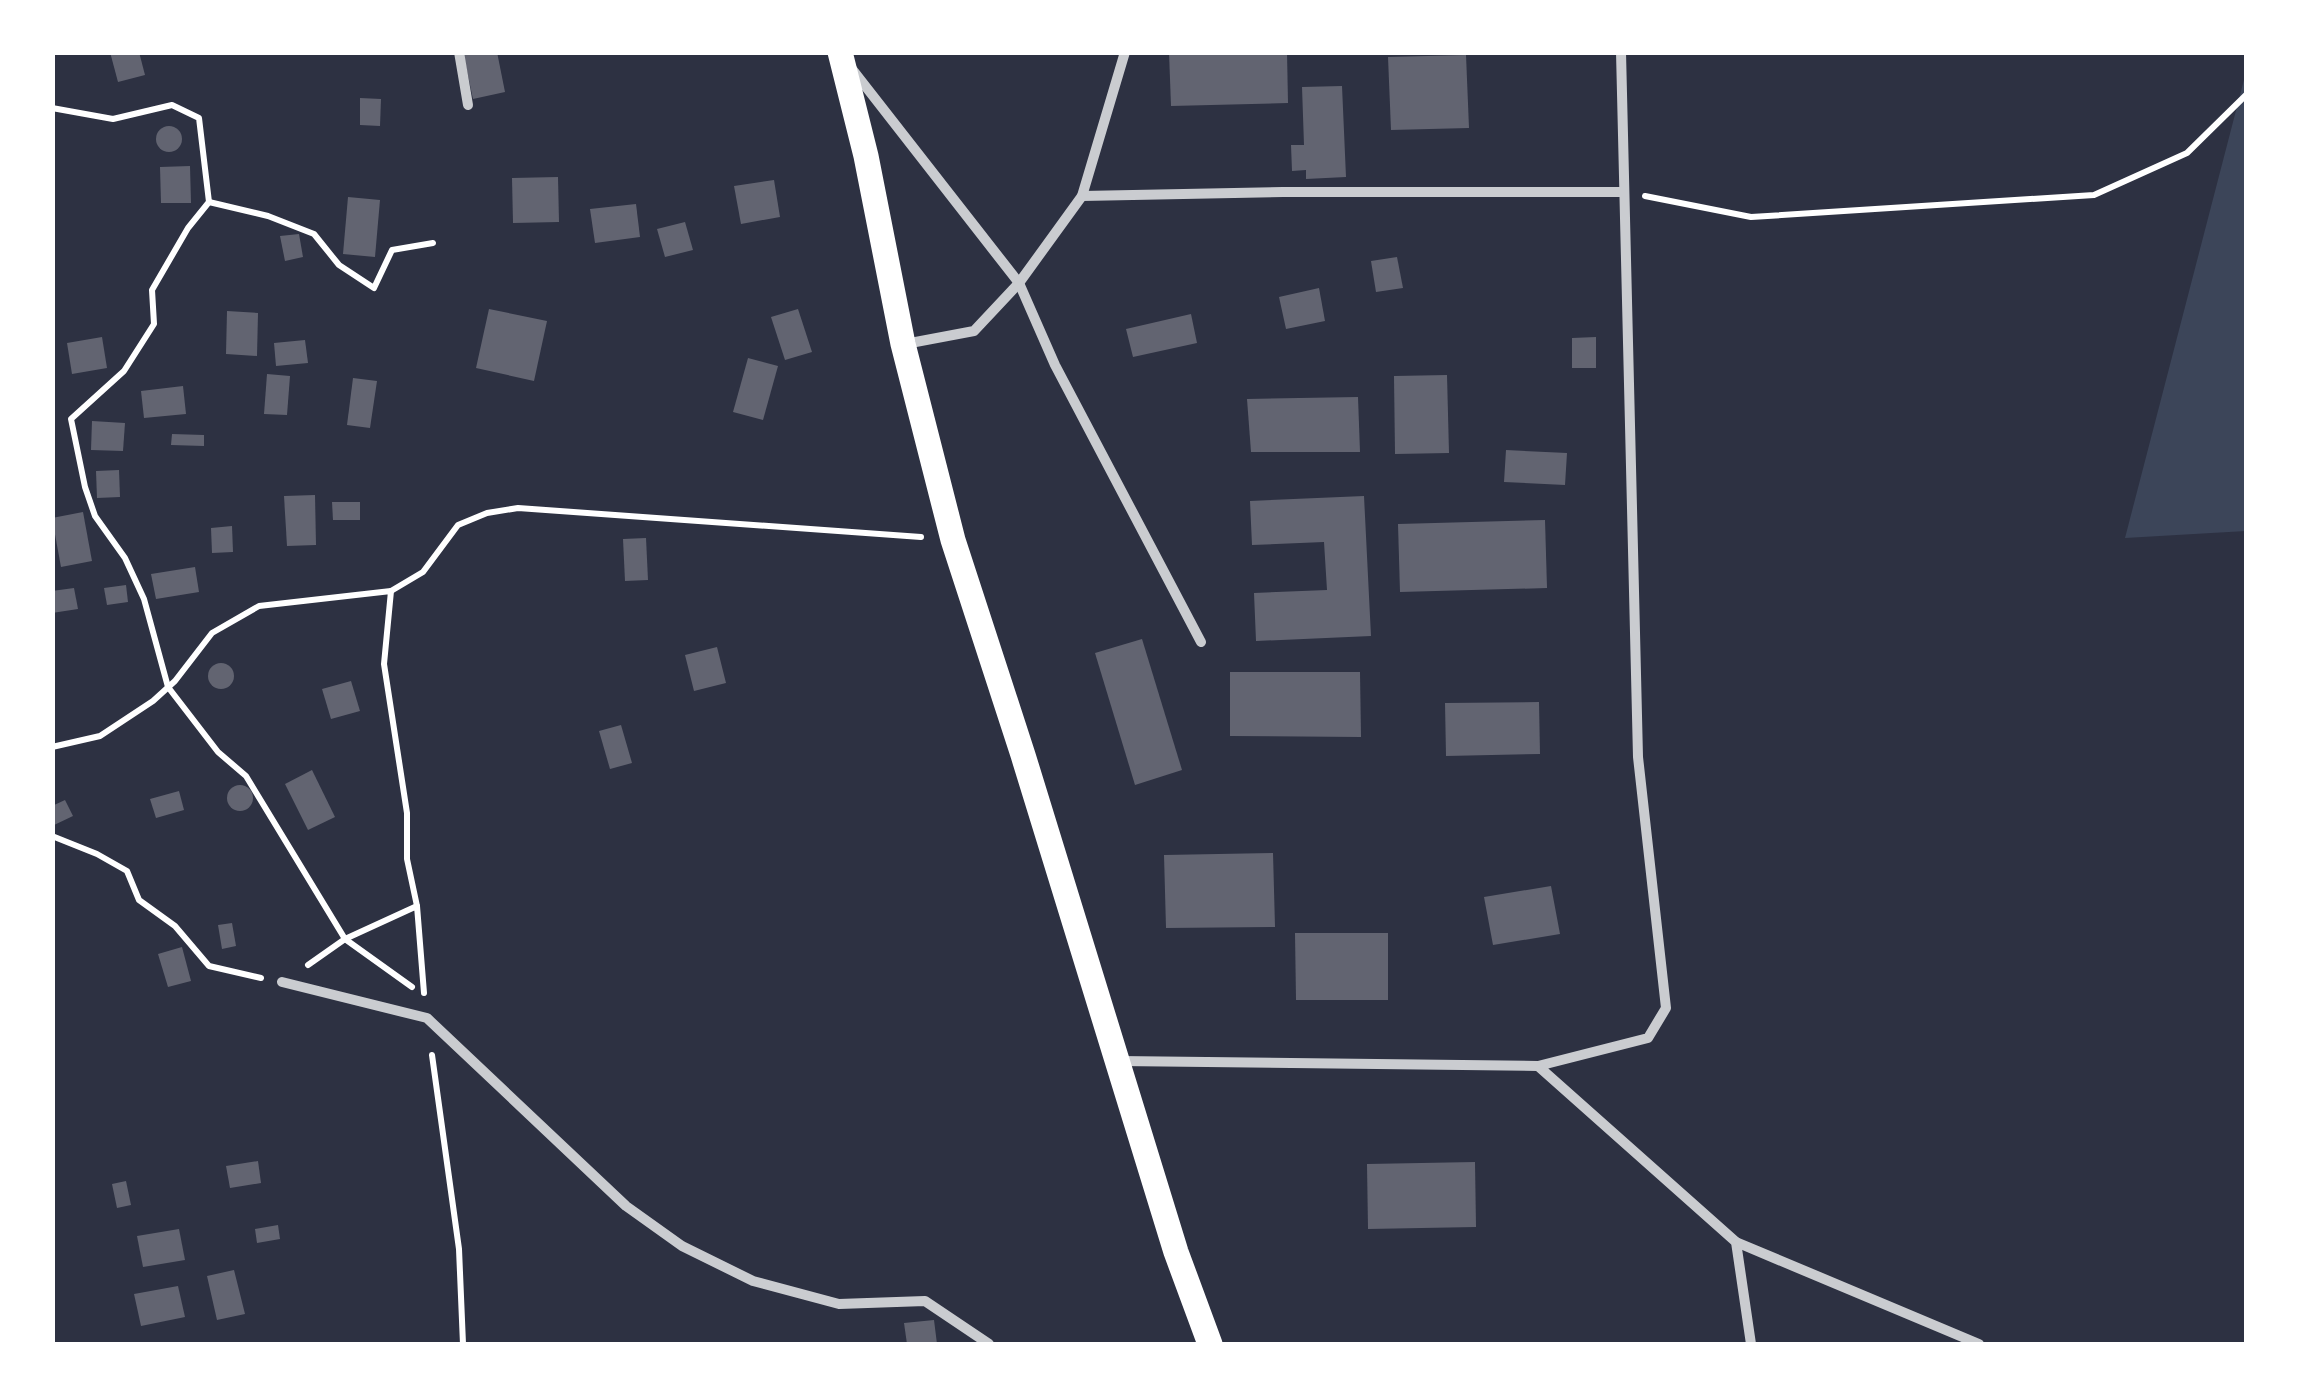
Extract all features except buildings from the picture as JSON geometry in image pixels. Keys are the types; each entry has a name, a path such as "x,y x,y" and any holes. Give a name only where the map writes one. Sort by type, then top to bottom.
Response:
{"main road":[{"path":"841,54 866,156 903,344 952,540 1176,1252 1210,1344"}],"street":[{"path":"460,52 468,105"},
{"path":"903,344 974,332 1020,282 1082,196 1125,52"},
{"path":"1119,1061 1538,1066 1648,1038 1666,1008 1638,757 1620,52"},
{"path":"841,54 1020,282 1055,365 1202,642"},
{"path":"1082,196 1624,192"},
{"path":"282,982 426,1018 626,1206 682,1246 753,1281 838,1304 925,1300 988,1344"},
{"path":"1538,1066 1736,1242 1978,1344"},
{"path":"1736,1242 1751,1344"}],"path":[{"path":"1624,192 1751,217 2094,194 2186,154 2246,95"},
{"path":"52,108 113,119 172,105 199,118 208,202 152,290 154,324 124,371 72,419 85,487 95,516 125,558 144,599 168,688 218,752 246,776 345,939 424,996"},
{"path":"208,202 268,216 314,234 340,265 374,288 392,250 433,243"},
{"path":"52,747 100,736 168,688 212,633 259,606 391,591 423,572 458,525 488,513 518,508 952,540"},
{"path":"391,591 384,664 407,814 407,859 417,906 426,1018 459,1250 464,1344"},
{"path":"52,836 127,871 139,900 174,926 209,966 282,982 345,939 417,906"}],"shaded area":[{"path":"2246,72 2246,531 2125,538"}]}
